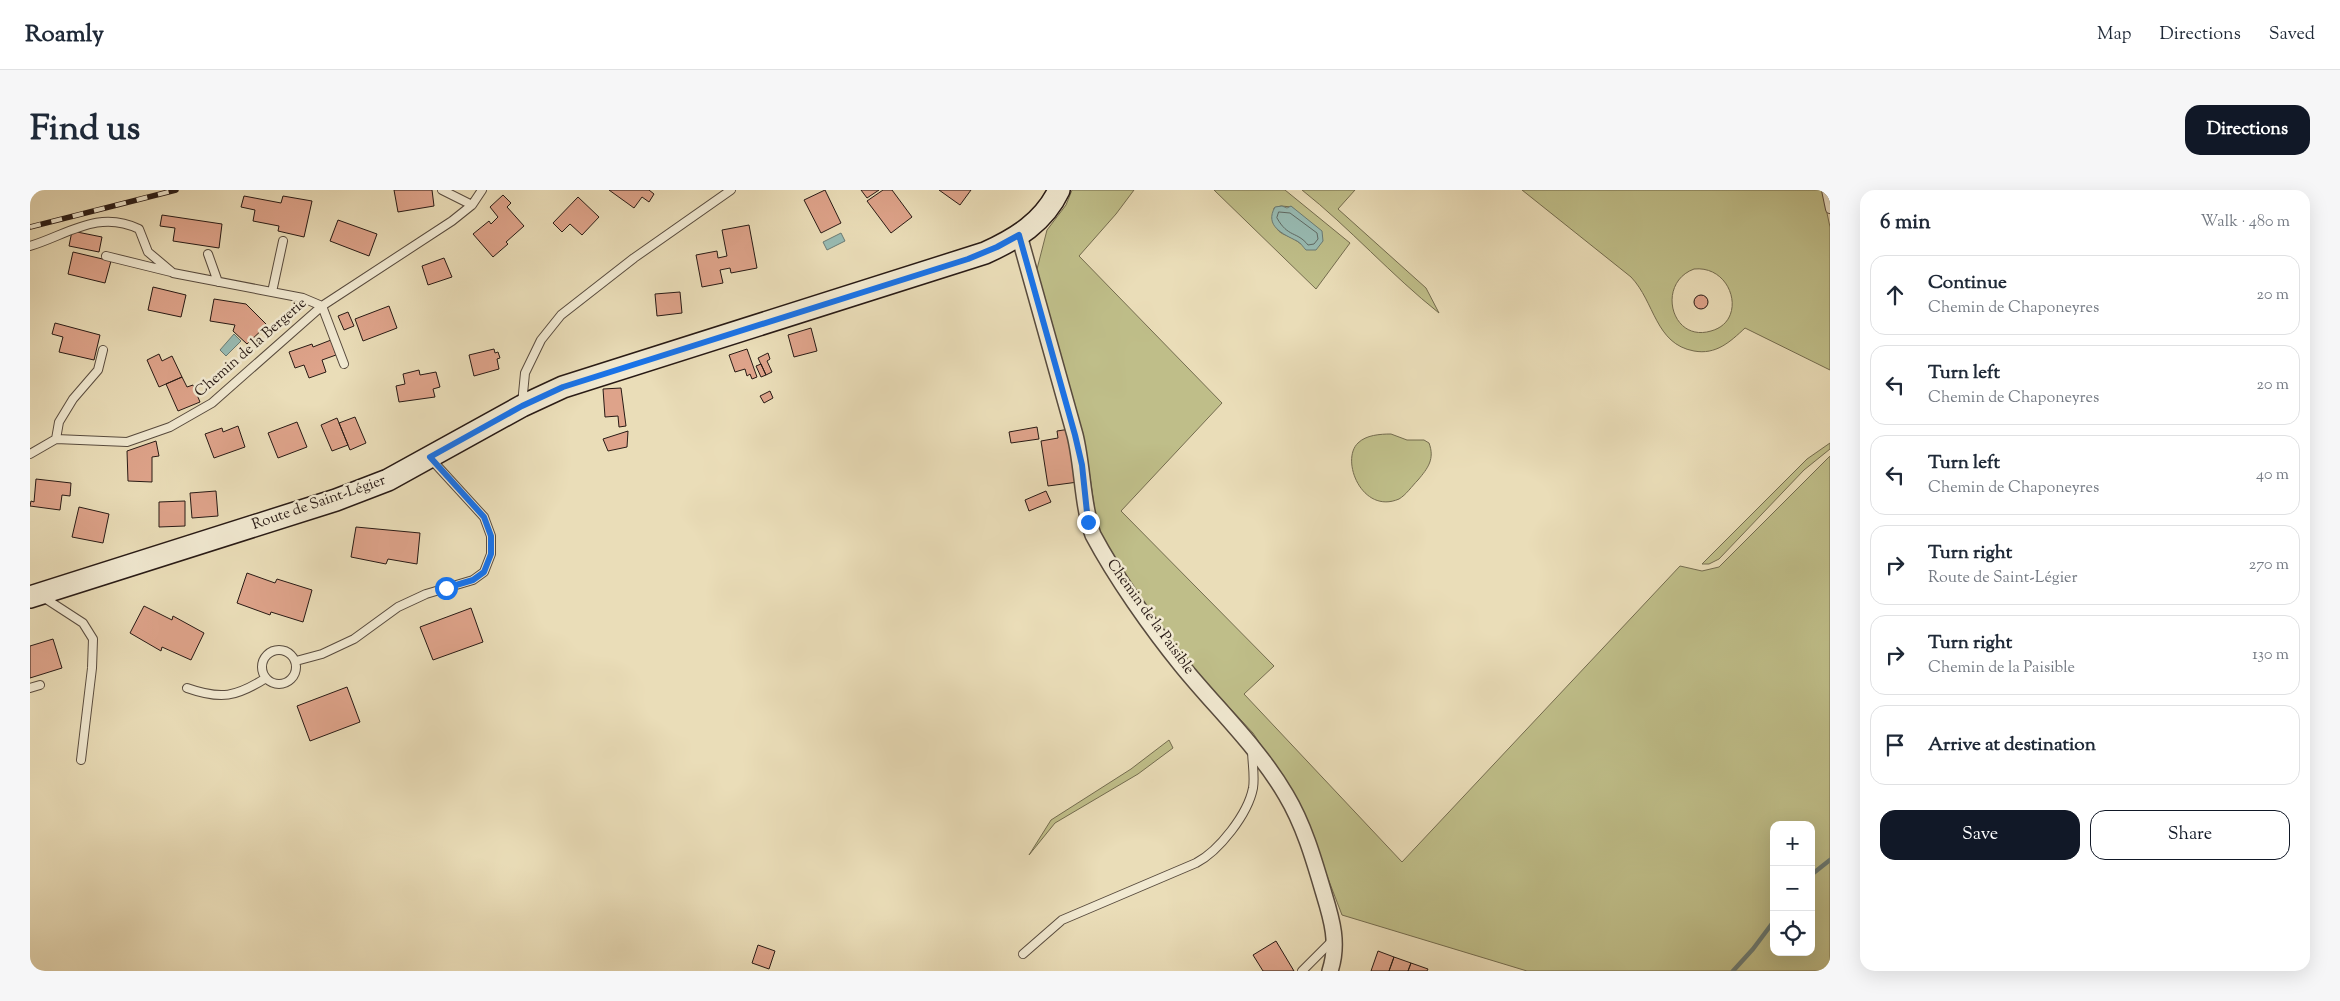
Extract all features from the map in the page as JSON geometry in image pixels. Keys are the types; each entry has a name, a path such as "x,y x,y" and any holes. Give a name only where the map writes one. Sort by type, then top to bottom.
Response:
{"main road":[{"name":"Route de Saint-Légier","path":"34,596 336,500 388,480 522,406 586,379 976,256 1019,235 1039,219 1059,190"}],"street":[{"name":"Chemin de la Paisible","path":"1019,235 1075,435 1082,465 1088,522 1093,535 1167,646 1252,745 1286,795 1315,865 1334,932 1334,961 1330,971"}],"lane":[{"path":"442,190 472,205"},
{"name":"Chemin de la Bergerie","path":"56,439 127,442 170,427 212,403 322,306 430,236 472,205 482,190"},
{"path":"522,406 525,374 541,340 561,315 634,258 731,190"},
{"path":"1826,190 1830,209"},
{"name":"Chemin de la Bergerie","path":"30,246 87,224 118,223 139,229 148,252 173,272 303,298 322,306"},
{"path":"272,292 282,241"},
{"path":"208,254 218,282"},
{"path":"106,256 173,272"},
{"path":"322,306 344,364"},
{"path":"30,454 56,439 59,422 73,399 98,370 103,350"},
{"path":"296,661 322,654 354,639 398,608 426,594 473,580 484,572 491,554 491,536 484,517 430,457"},
{"path":"34,596 83,623 93,639 92,668 81,760"},
{"path":"281,650 288,652 296,661 295,674 290,680 283,683 274,683 266,678 263,662 272,651 281,650"},
{"path":"187,688 218,696 235,694 266,678"},
{"path":"30,688 40,686"},
{"path":"1023,954 1062,920 1196,863 1209,855 1232,829 1250,796 1253,784 1252,745"},
{"path":"1302,971 1334,932"}],"shaded area":[{"path":"1072,190 1134,190 1116,214 1079,256 1222,403 1121,511 1274,666 1244,694 1402,862 1680,566 1702,571 1719,567 1830,456 1830,971 1527,971 1342,915 1311,834 1291,791 1253,733 1179,653 1118,568 1098,533 1087,456 1036,273 1047,230 1066,205"},
{"path":"1214,190 1285,190 1350,243 1316,289","holes":["1281,206 1292,207 1296,212 1301,244 1280,232 1274,218 1274,208"]},
{"path":"1302,190 1355,190 1338,209 1426,288 1439,313 1337,220"},
{"path":"1522,190 1822,190 1830,227 1830,370 1745,328 1716,349 1702,352 1681,347 1663,331 1639,287 1631,277","holes":["1694,269 1707,270 1718,276 1726,284 1731,295 1732,306 1729,317 1722,325 1711,331 1697,332 1686,328 1678,320 1673,310 1672,298 1675,286 1682,276"]},
{"path":"1382,434 1391,434 1407,440 1424,440 1429,443 1431,459 1422,476 1407,493 1399,499 1386,502 1374,499 1365,493 1353,472 1352,461 1353,451 1361,440"},
{"path":"1830,443 1830,449 1804,470 1719,559 1709,564 1702,564 1807,459"},
{"path":"1169,740 1173,748 1138,774 1055,823 1029,855 1051,820 1131,769"}],"water":[{"path":"1282,206 1287,208 1291,206 1322,231 1323,241 1316,250 1306,250 1273,224 1272,214 1275,207"},
{"path":"841,233 845,241 827,250 823,242"},
{"path":"234,334 241,341 226,356 220,350"}],"building":[{"path":"394,190 432,190 434,206 398,212"},
{"path":"609,190 649,190 654,194 649,202 642,197 634,208"},
{"path":"825,190 841,223 821,233 804,200"},
{"path":"861,190 879,190 867,198"},
{"path":"883,190 892,190 912,217 891,233 867,201"},
{"path":"939,190 971,190 960,205"},
{"path":"503,195 511,203 507,207 524,226 493,257 473,234 489,221 491,224 498,217 490,207"},
{"path":"244,196 281,203 283,196 312,201 304,237 278,231 279,226 253,221 255,210 241,207"},
{"path":"578,197 599,217 582,235 570,224 562,232 553,223"},
{"path":"162,215 222,224 219,248 173,241 175,228 160,226"},
{"path":"338,220 377,234 369,256 330,241"},
{"path":"749,225 757,268 731,273 730,268 720,270 723,283 702,287 696,255 717,251 718,258 727,256 722,230"},
{"path":"72,231 102,237 99,252 69,246"},
{"path":"73,252 111,261 105,283 68,274"},
{"path":"444,258 452,277 428,285 422,266"},
{"path":"153,287 186,295 181,317 148,310"},
{"path":"680,292 682,313 657,316 655,294"},
{"path":"1698,295 1704,295 1708,302 1704,309 1698,309 1694,305 1694,299"},
{"path":"214,299 246,304 267,325 247,344 233,331 235,325 210,321"},
{"path":"389,306 397,328 363,341 355,319"},
{"path":"348,312 354,326 344,330 338,316"},
{"path":"55,323 100,335 94,360 59,352 63,337 52,334"},
{"path":"811,328 817,351 794,357 788,335"},
{"path":"331,340 336,355 322,360 326,372 309,378 304,365 295,368 289,352 312,344 313,347"},
{"path":"494,349 495,353 498,352 500,358 497,359 499,369 474,376 469,355"},
{"path":"747,349 757,377 752,379 750,374 747,376 745,369 735,372 729,355"},
{"path":"768,353 770,359 767,361 772,372 766,375 758,358"},
{"path":"159,354 162,361 172,356 182,377 159,387 147,360"},
{"path":"761,364 766,375 761,377 756,366"},
{"path":"419,370 420,375 436,372 440,387 433,389 435,397 399,402 396,386 405,384 403,374"},
{"path":"182,377 187,387 193,385 200,402 178,411 166,384"},
{"path":"621,388 626,426 619,427 618,416 605,417 603,389"},
{"path":"770,391 773,398 764,403 760,396"},
{"path":"355,417 366,443 350,450 339,423"},
{"path":"337,418 348,445 332,451 321,425"},
{"path":"297,422 307,447 278,458 268,433"},
{"path":"238,426 245,447 214,458 205,434 222,428 223,432"},
{"path":"1037,427 1039,439 1011,443 1009,432"},
{"path":"1070,429 1078,482 1048,486 1041,441 1058,438 1057,431"},
{"path":"628,431 627,447 608,451 603,439"},
{"path":"156,441 159,456 152,457 152,482 128,481 127,451"},
{"path":"36,479 71,483 70,496 62,495 60,510 30,506 31,501 34,502"},
{"path":"216,491 218,516 192,518 190,493"},
{"path":"1046,491 1051,502 1029,511 1025,500"},
{"path":"185,501 185,526 159,527 159,502"},
{"path":"79,507 109,514 103,543 72,537"},
{"path":"356,527 420,533 417,564 388,559 386,564 351,557"},
{"path":"247,573 275,583 277,579 312,590 303,622 271,612 270,615 237,603"},
{"path":"144,606 172,620 173,616 204,633 191,660 162,647 161,651 130,633"},
{"path":"471,608 483,642 433,660 420,627"},
{"path":"53,639 62,668 30,678 30,646"},
{"path":"347,687 360,722 310,741 297,706"},
{"path":"1276,941 1294,971 1263,971 1253,955"},
{"path":"758,945 775,951 769,969 752,963"},
{"path":"1378,951 1394,957 1389,971 1371,971"},
{"path":"1394,957 1411,963 1408,971 1389,971"},
{"path":"1411,963 1428,969 1427,971 1408,971"}],"waterway":[{"path":"1815,872 1830,860"},
{"path":"1733,971 1770,926"}],"railway":[{"path":"30,227 176,190"}],"route":[{"path":"446,588 473,580 484,572 491,554 491,536 484,517 446,478 430,457 522,406 563,387 968,259 985,253 1019,235 1061,379 1075,435 1082,465 1088,522"}]}
